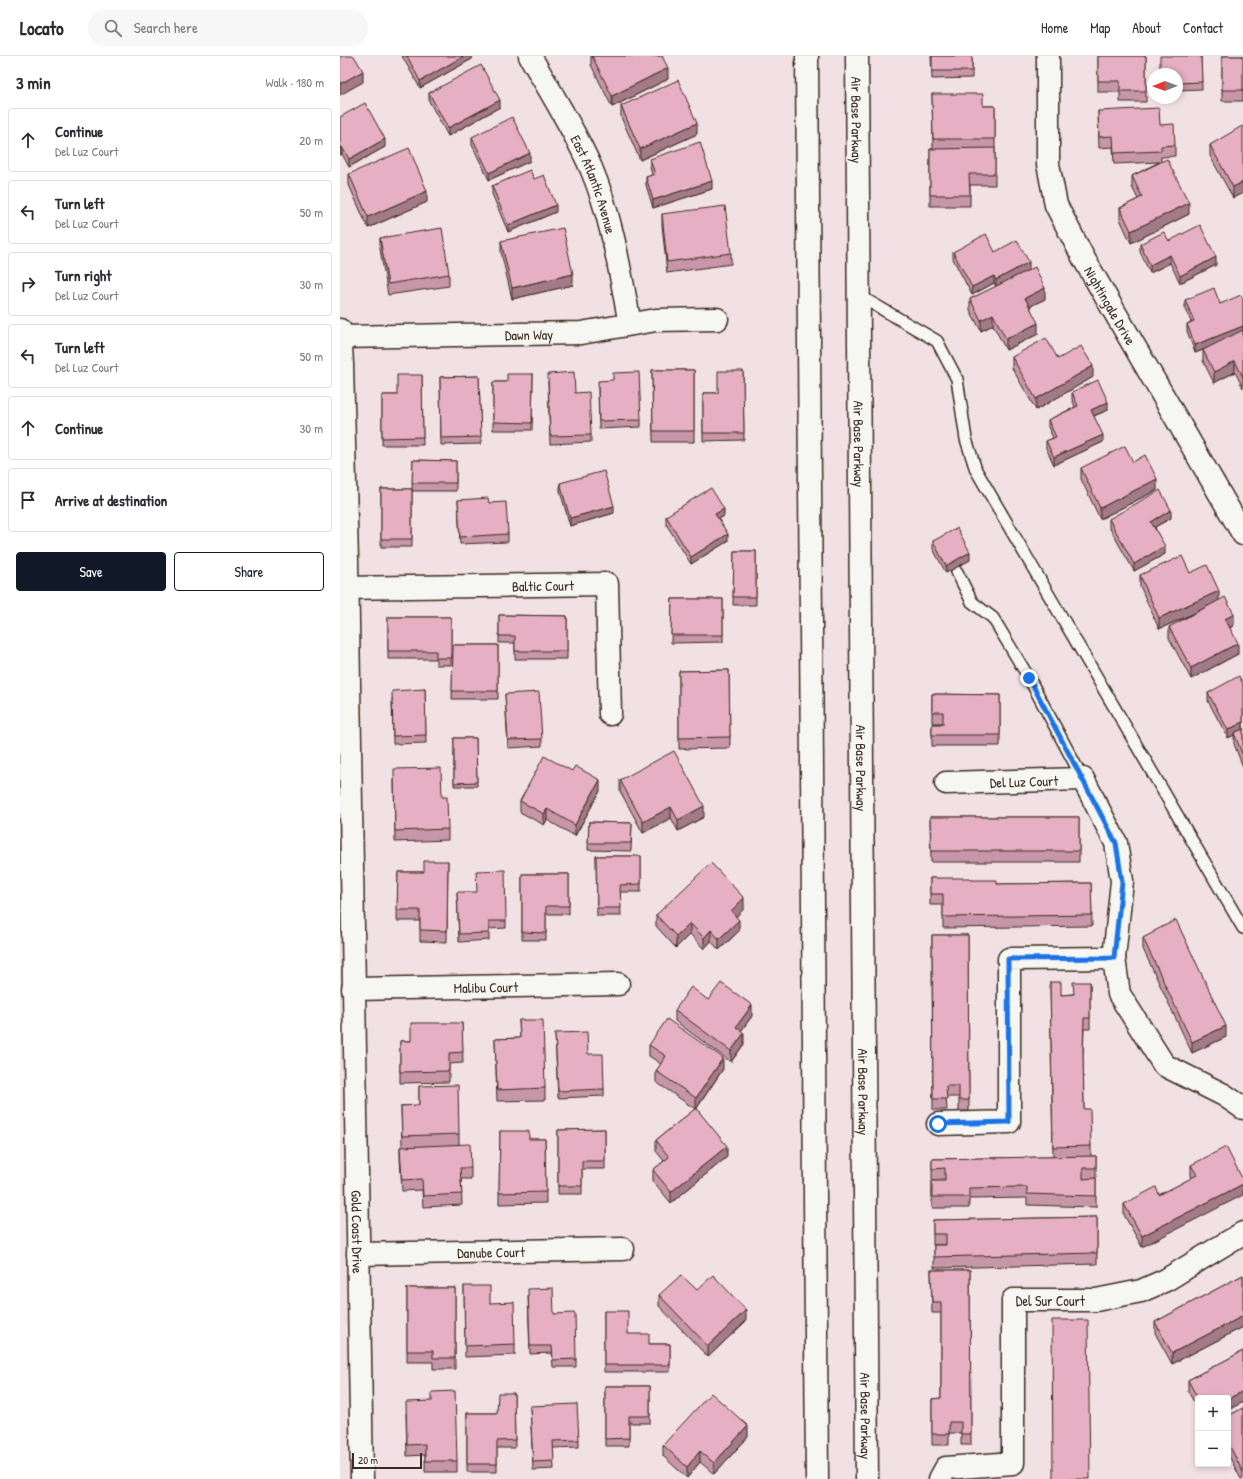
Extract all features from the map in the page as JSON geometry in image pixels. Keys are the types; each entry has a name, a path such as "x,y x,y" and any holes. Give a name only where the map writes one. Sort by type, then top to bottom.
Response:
{"street":[{"name":"East Atlantic Avenue","path":"530,56 572,130 591,169 610,224 630,324"},
{"path":"807,56 817,1479"},
{"name":"Air Base Parkway","path":"856,56 867,1479"},
{"name":"Nightingale Drive","path":"1048,56 1048,164 1056,205 1088,266 1243,534"},
{"name":"Dawn Way","path":"340,337 581,333 656,320 717,319"},
{"name":"Gold Coast Drive","path":"340,330 344,588 345,824 353,989 347,1090 358,1254 362,1479"},
{"name":"Baltic Court","path":"344,588 607,584 610,714"},
{"path":"1083,779 1116,843 1122,882 1114,958 1119,994 1164,1065 1224,1095 1243,1108"},
{"name":"Del Luz Court","path":"946,783 1083,779"},
{"path":"938,1124 1009,1122 1008,959 1114,958"},
{"name":"Malibu Court","path":"353,989 618,984"},
{"name":"Del Sur Court","path":"940,1479 946,1468 1013,1463 1012,1300 1096,1300 1141,1291 1166,1280 1243,1233"},
{"name":"Danube Court","path":"358,1254 623,1249"}],"lane":[{"path":"858,296 937,341 957,379 966,439 976,470 1243,928"},
{"path":"957,572 972,602 993,618 1029,678 1083,779"}],"building":[{"path":"340,56 354,56 363,71 340,84"},
{"path":"407,56 464,56 420,81"},
{"path":"592,56 662,56 668,68 612,96"},
{"path":"932,56 972,56 972,71 932,71"},
{"path":"1098,56 1146,56 1146,91 1120,91 1120,81 1098,81"},
{"path":"1160,56 1201,56 1202,82 1183,83 1183,68 1160,68"},
{"path":"1222,56 1243,56 1243,90 1222,90"},
{"path":"481,65 500,100 448,128 429,93"},
{"path":"678,80 697,123 640,149 621,106"},
{"path":"932,94 983,94 983,106 995,106 995,139 933,139"},
{"path":"365,103 385,139 349,159 342,147 340,148 340,117"},
{"path":"1159,108 1160,125 1174,124 1175,145 1161,146 1161,151 1114,153 1113,136 1099,137 1098,111"},
{"path":"512,117 530,153 489,173 472,137"},
{"path":"1242,126 1243,182 1233,187 1210,145"},
{"path":"700,142 712,181 653,200 646,177 655,174 650,159"},
{"path":"409,148 427,191 368,217 349,174"},
{"path":"995,148 995,174 969,174 970,195 930,195 930,149"},
{"path":"1167,159 1189,203 1131,231 1120,208 1142,197 1132,176"},
{"path":"530,170 534,179 544,175 556,205 508,225 492,186"},
{"path":"725,206 731,253 667,262 662,214"},
{"path":"1200,225 1216,257 1180,276 1170,255 1150,265 1140,244 1164,232 1169,241"},
{"path":"442,228 449,274 388,284 380,238"},
{"path":"563,228 573,274 512,288 501,241"},
{"path":"986,234 995,252 1017,240 1029,262 996,280 994,276 972,287 953,252"},
{"path":"1035,267 1045,288 1025,298 1038,323 1006,339 993,314 981,320 970,299"},
{"path":"1214,288 1220,304 1241,295 1243,299 1243,326 1195,345 1187,324 1194,321 1185,300"},
{"path":"1243,330 1243,377 1235,361 1214,372 1203,350"},
{"path":"1046,338 1058,359 1081,346 1093,366 1036,399 1012,357"},
{"path":"652,370 694,370 694,431 653,431"},
{"path":"718,371 743,371 744,433 703,433 703,393 718,393"},
{"path":"574,372 575,393 589,392 591,435 550,436 548,374"},
{"path":"639,372 641,420 599,421 598,381 613,380 613,373"},
{"path":"507,374 533,374 532,423 493,422 493,382 507,382"},
{"path":"397,375 422,375 423,437 382,438 382,395 397,395"},
{"path":"479,376 481,437 441,438 440,377"},
{"path":"1098,380 1108,402 1091,410 1103,435 1054,457 1046,441 1056,437 1048,420 1078,406 1072,392"},
{"path":"1125,446 1133,462 1145,455 1157,479 1100,508 1081,468"},
{"path":"413,460 456,461 456,483 412,483"},
{"path":"604,471 614,506 570,518 560,483"},
{"path":"711,488 724,509 715,514 728,534 691,557 666,516"},
{"path":"381,489 412,489 412,539 381,539"},
{"path":"1160,490 1171,510 1151,522 1165,546 1134,564 1109,519"},
{"path":"488,498 489,503 506,502 508,534 460,537 458,500"},
{"path":"957,528 970,552 946,566 933,541"},
{"path":"734,551 756,551 756,597 733,597"},
{"path":"1182,556 1190,573 1207,565 1219,591 1159,618 1140,575"},
{"path":"1225,597 1234,614 1225,619 1238,643 1191,668 1169,627"},
{"path":"672,599 723,599 723,635 671,635"},
{"path":"499,615 567,616 567,651 515,651 515,636 499,636"},
{"path":"388,617 451,617 451,658 436,658 436,651 388,651"},
{"path":"453,645 498,645 498,691 452,691"},
{"path":"729,670 730,737 679,738 679,671"},
{"path":"1239,676 1243,684 1243,722 1228,730 1208,693"},
{"path":"425,689 426,735 393,736 392,691"},
{"path":"539,692 542,739 508,740 505,694"},
{"path":"932,694 1000,695 1000,735 932,735 932,724 943,724 943,712 932,712"},
{"path":"1243,729 1243,756 1234,733"},
{"path":"454,738 476,738 477,782 454,783"},
{"path":"674,751 704,806 678,820 671,807 643,822 620,780"},
{"path":"544,756 572,771 575,766 600,780 575,825 547,809 544,814 520,801"},
{"path":"441,768 442,797 447,797 448,829 395,831 394,769"},
{"path":"930,817 1079,817 1079,851 931,851"},
{"path":"589,822 632,823 631,843 588,843"},
{"path":"596,856 641,856 641,884 620,885 621,908 597,908"},
{"path":"424,861 448,861 447,931 420,930 420,910 397,910 398,872 424,872"},
{"path":"711,863 744,898 731,911 739,920 719,939 711,930 704,938 690,923 676,936 656,915"},
{"path":"505,870 506,921 489,921 489,933 459,934 457,892 477,892 476,871"},
{"path":"522,874 569,874 569,906 546,906 546,933 522,932"},
{"path":"930,878 997,880 997,884 1091,883 1092,915 943,917 943,894 930,894"},
{"path":"1176,920 1226,1026 1192,1042 1143,938"},
{"path":"932,935 968,935 969,1100 959,1100 959,1086 946,1086 947,1099 933,1099"},
{"path":"1050,982 1061,982 1061,995 1074,994 1073,982 1090,982 1090,1018 1084,1018 1083,1051 1084,1109 1090,1109 1091,1146 1053,1147"},
{"path":"721,983 752,1005 736,1027 744,1033 731,1051 675,1010 691,987 708,1000"},
{"path":"667,1019 723,1058 696,1098 656,1071 666,1056 649,1045"},
{"path":"519,1020 543,1020 545,1088 497,1090 495,1039 520,1038"},
{"path":"411,1023 462,1023 463,1052 449,1053 449,1071 400,1072 400,1041 411,1041"},
{"path":"587,1032 588,1054 603,1054 604,1089 558,1091 555,1033"},
{"path":"458,1085 459,1134 402,1136 401,1106 419,1105 419,1086"},
{"path":"696,1108 727,1146 671,1192 653,1170 669,1157 656,1140"},
{"path":"605,1129 605,1161 582,1161 582,1186 558,1186 558,1130"},
{"path":"500,1131 529,1131 529,1139 545,1139 546,1192 499,1193"},
{"path":"470,1144 471,1168 460,1168 462,1194 423,1196 422,1179 402,1180 400,1147"},
{"path":"1226,1147 1243,1180 1243,1184 1142,1236 1124,1204 1156,1187 1159,1195 1197,1175 1191,1165"},
{"path":"1096,1156 1096,1168 1083,1168 1083,1179 1096,1178 1096,1196 1027,1194 1027,1187 969,1188 969,1197 932,1197 932,1181 945,1181 945,1168 932,1169 932,1159"},
{"path":"1097,1217 1097,1253 934,1257 934,1245 946,1245 946,1234 933,1234 933,1220"},
{"path":"931,1270 970,1270 971,1434 961,1434 961,1422 949,1422 949,1434 932,1434 932,1399 941,1398 941,1302 932,1302"},
{"path":"681,1275 697,1290 713,1275 746,1310 708,1346 659,1295"},
{"path":"1243,1275 1243,1316 1172,1353 1155,1322"},
{"path":"464,1286 490,1286 490,1303 514,1302 515,1344 465,1346"},
{"path":"407,1288 455,1288 455,1358 433,1358 433,1351 407,1351"},
{"path":"553,1288 554,1314 575,1313 576,1359 553,1360 552,1346 530,1346 528,1289"},
{"path":"604,1311 628,1311 628,1334 649,1334 649,1344 670,1344 670,1365 604,1365"},
{"path":"1052,1320 1088,1320 1090,1479 1053,1479"},
{"path":"1243,1351 1243,1391 1231,1397 1231,1395 1196,1395 1188,1380"},
{"path":"605,1386 650,1386 650,1416 629,1416 629,1438 605,1439"},
{"path":"455,1391 457,1461 425,1461 425,1444 407,1445 406,1402 432,1401 432,1392"},
{"path":"498,1393 514,1393 515,1440 497,1441 497,1464 467,1464 467,1413 497,1413"},
{"path":"711,1393 748,1426 714,1463 700,1451 687,1467 663,1445"},
{"path":"577,1404 579,1440 553,1441 554,1461 533,1462 530,1406"},
{"path":"1243,1408 1243,1472 1231,1449 1231,1414"}],"route":[{"path":"938,1124 1009,1122 1008,959 1114,958 1122,882 1116,843 1029,678"}]}
